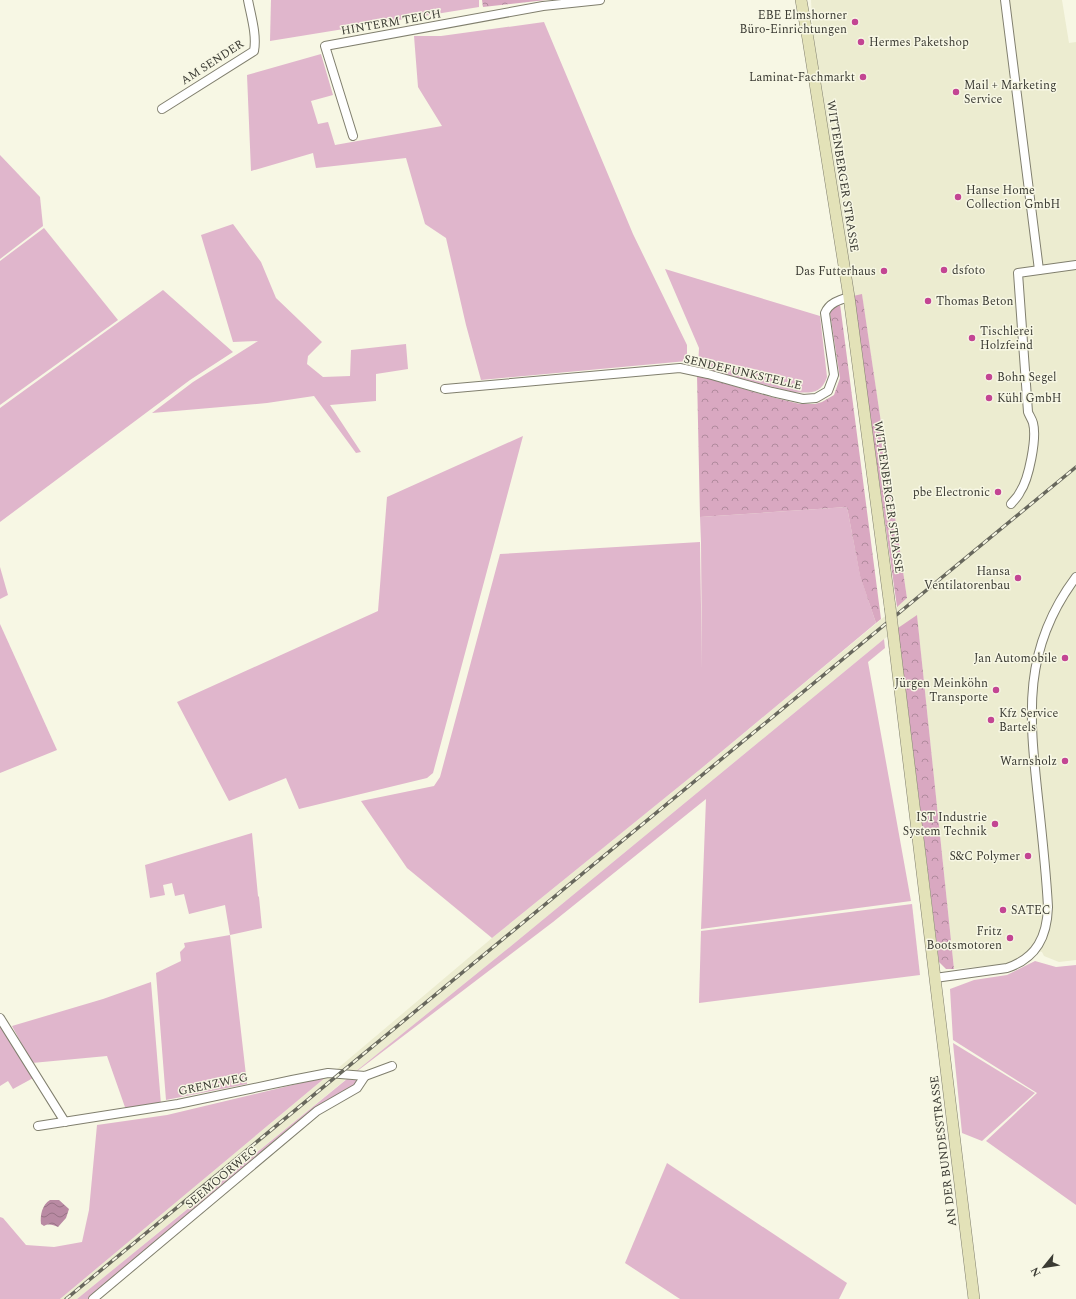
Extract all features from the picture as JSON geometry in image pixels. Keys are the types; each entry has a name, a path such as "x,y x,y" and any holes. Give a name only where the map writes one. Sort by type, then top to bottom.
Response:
{"main road":[{"name":"WITTENBERGER STRASSE","path":"801,0 849,297 896,649 938,1000"},
{"name":"AN DER BUNDESSTRASSE","path":"938,1000 974,1299"}],"street":[{"name":"AM SENDER","path":"162,109 254,51 255,42 253,25 248,0"},
{"name":"HINTERM TEICH","path":"353,136 325,46 543,6 600,0"},
{"path":"1005,0 1039,270"},
{"path":"1011,504 1026,481 1033,443 1033,424 1028,412 1018,273 1076,265"},
{"name":"SENDEFUNKSTELLE","path":"445,389 680,368 803,399 816,398 828,391 834,375 825,313 827,308 832,304 849,297"},
{"path":"935,978 1007,968 1016,965 1033,953 1048,922 1048,907 1033,746 1032,697 1036,667 1044,635 1060,600 1076,577"},
{"path":"0,1018 66,1122"},
{"name":"GRENZWEG","path":"38,1126 178,1104 328,1073 365,1076 392,1066"},
{"name":"SEEMOORWEG","path":"93,1299 317,1111 357,1088 365,1076"}],"shaded area":[{"path":"271,0 479,0 479,7 270,41"},
{"path":"811,0 1062,0 1069,43 1076,42 1076,960 1059,962 1044,956 1042,952 1030,950 1015,961 1007,964 954,969 917,616 884,639 511,946 77,1299 60,1299 492,938 703,767 907,598 862,295 853,296 813,34"},
{"path":"544,22 633,234 687,345 687,361 481,380 466,325 446,238 425,224 406,158 316,168 313,153 251,171 247,75 321,54 333,95 311,101 318,124 328,122 335,145 442,126 418,87 414,36 441,36"},
{"path":"0,155 40,197 43,226 0,259"},
{"path":"233,224 261,262 276,298 322,342 308,356 307,364 323,377 350,376 351,350 406,344 408,369 376,374 376,401 330,405 361,452 356,453 314,396 267,403 152,413 193,382 258,341 233,342 201,235"},
{"path":"44,228 118,320 0,405 0,261"},
{"path":"665,269 820,316 827,377 824,383 814,392 793,392 698,368 699,348"},
{"path":"163,290 233,352 190,380 0,522 0,408"},
{"path":"523,436 433,773 427,778 299,809 286,778 229,801 177,702 378,611 387,497"},
{"path":"847,507 860,575 876,623 703,767 492,938 407,868 361,801 434,786 440,777 500,554 700,542 702,670 700,517"},
{"path":"0,567 8,595 0,599"},
{"path":"0,624 57,750 0,773"},
{"path":"884,639 885,648 868,662 911,901 701,929 706,799 553,922 355,1072 511,946"},
{"path":"252,833 262,928 230,935 225,905 189,914 184,894 175,896 172,883 163,885 165,895 150,898 145,865"},
{"path":"912,904 920,975 699,1003 701,931"},
{"path":"230,935 247,1084 166,1100 156,973 181,961 180,952 185,947 184,943"},
{"path":"1035,961 1056,967 1076,965 1076,1205 986,1141 1037,1093 953,1040 950,989 974,980 1007,975"},
{"path":"151,982 161,1104 126,1110 107,1056 32,1063 12,1026 103,999"},
{"path":"0,1022 35,1077 13,1089 8,1081 0,1086"},
{"path":"953,1043 1035,1093 982,1141 962,1133"},
{"path":"326,1077 60,1299 0,1299 0,1217 3,1218 26,1245 54,1247 82,1242 89,1210 97,1125 167,1115"},
{"path":"347,1079 358,1080 358,1083 90,1299 77,1299"},
{"path":"667,1163 847,1283 839,1299 680,1299 625,1263"}],"green space":[{"path":"482,0 546,0 483,7"},
{"path":"862,294 907,598 897,607 853,296"},
{"path":"840,304 881,619 876,623 860,576 847,507 700,517 697,375 800,404 815,404 822,402 834,395 840,378 830,313 833,307"},
{"path":"917,615 954,969 946,969 939,962 898,628"}],"water":[{"path":"50,1200 59,1200 69,1209 66,1218 58,1227 49,1224 44,1226 41,1224 42,1210"}],"railway":[{"path":"66,1299 1076,467"}],"place":[{"name":"EBE Elmshorner Büro-Einrichtungen","path":"855,22"},
{"name":"Hermes Paketshop","path":"861,42"},
{"name":"Laminat-Fachmarkt","path":"863,77"},
{"name":"Mail + Marketing Service","path":"956,92"},
{"name":"Hanse Home Collection GmbH","path":"958,197"},
{"name":"dsfoto","path":"944,270"},
{"name":"Das Futterhaus","path":"884,271"},
{"name":"Thomas Beton","path":"928,301"},
{"name":"Tischlerei Holzfeind","path":"972,338"},
{"name":"Bohn Segel","path":"989,377"},
{"name":"Kühl GmbH","path":"989,398"},
{"name":"pbe Electronic","path":"998,492"},
{"name":"Hansa Ventilatorenbau","path":"1018,578"},
{"name":"Jan Automobile","path":"1065,658"},
{"name":"Jürgen Meinköhn Transporte","path":"996,690"},
{"name":"Kfz Service Bartels","path":"991,720"},
{"name":"Warnsholz","path":"1065,761"},
{"name":"IST Industrie System Technik","path":"995,824"},
{"name":"S&C Polymer","path":"1028,856"},
{"name":"SATEC","path":"1003,910"},
{"name":"Fritz Bootsmotoren","path":"1010,938"}]}
